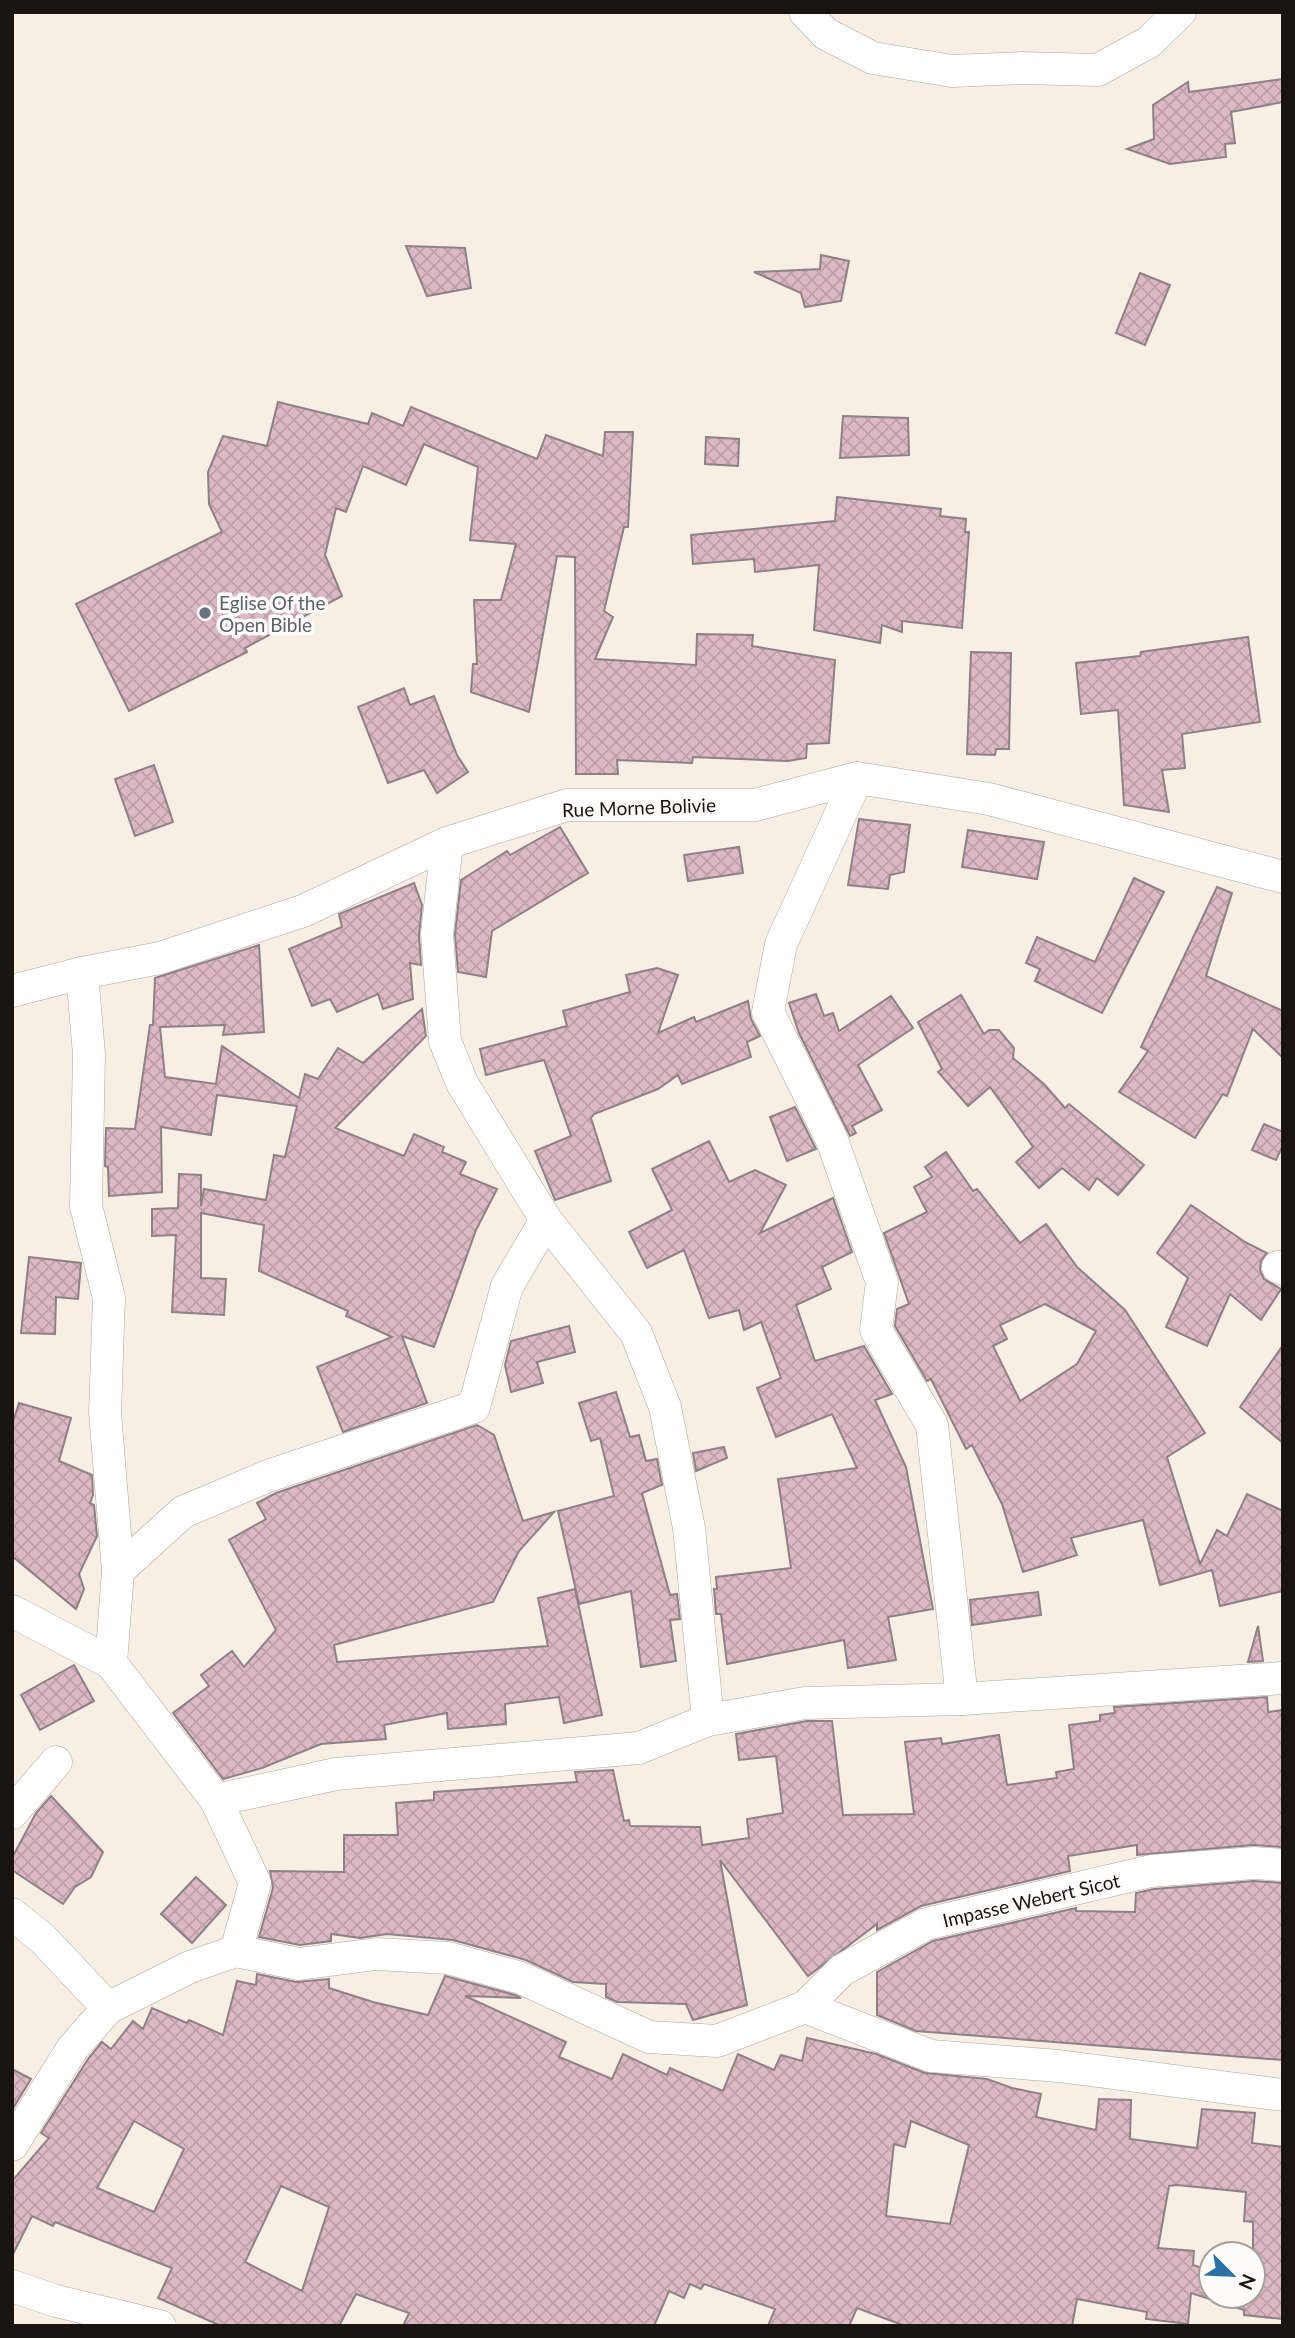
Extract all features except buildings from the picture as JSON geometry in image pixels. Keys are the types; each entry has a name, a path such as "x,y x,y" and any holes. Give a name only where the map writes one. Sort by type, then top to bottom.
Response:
{"street":[{"path":"805,12 826,34 873,58 952,71 1022,68 1098,70 1149,42 1180,12"},
{"path":"857,778 781,944 768,1012 832,1140 882,1282 876,1330 932,1425 962,1699"},
{"name":"Rue Morne Bolivie","path":"12,991 82,973 160,958 303,911 447,843 568,805 755,805 857,778 989,799 1283,877"},
{"path":"447,843 437,934 445,1041 463,1083 545,1220 636,1333 665,1407 689,1528 708,1720"},
{"path":"82,973 89,1054 86,1206 110,1297 106,1413 118,1571 111,1663"},
{"path":"118,1571 183,1512 268,1476 474,1407 507,1286 545,1220"},
{"path":"12,1611 111,1663 216,1800 255,1883 236,1951"},
{"path":"216,1800 335,1774 639,1748 708,1720 805,1703 962,1699 1283,1678"},
{"path":"12,1813 56,1762"},
{"name":"Impasse Webert Sicot","path":"805,2007 842,1970 926,1924 1151,1871 1255,1863 1283,1866"},
{"path":"12,1914 43,1939 108,2008"},
{"path":"12,2145 72,2049 108,2008 190,1966 236,1951 299,1964 376,1954 448,1958 522,1978 649,2037 717,2041 805,2007 931,2056 1059,2066 1283,2095"},
{"path":"12,2286 56,2301 160,2326"}],"place":[{"name":"Eglise Of the Open Bible","path":"205,613"}]}
